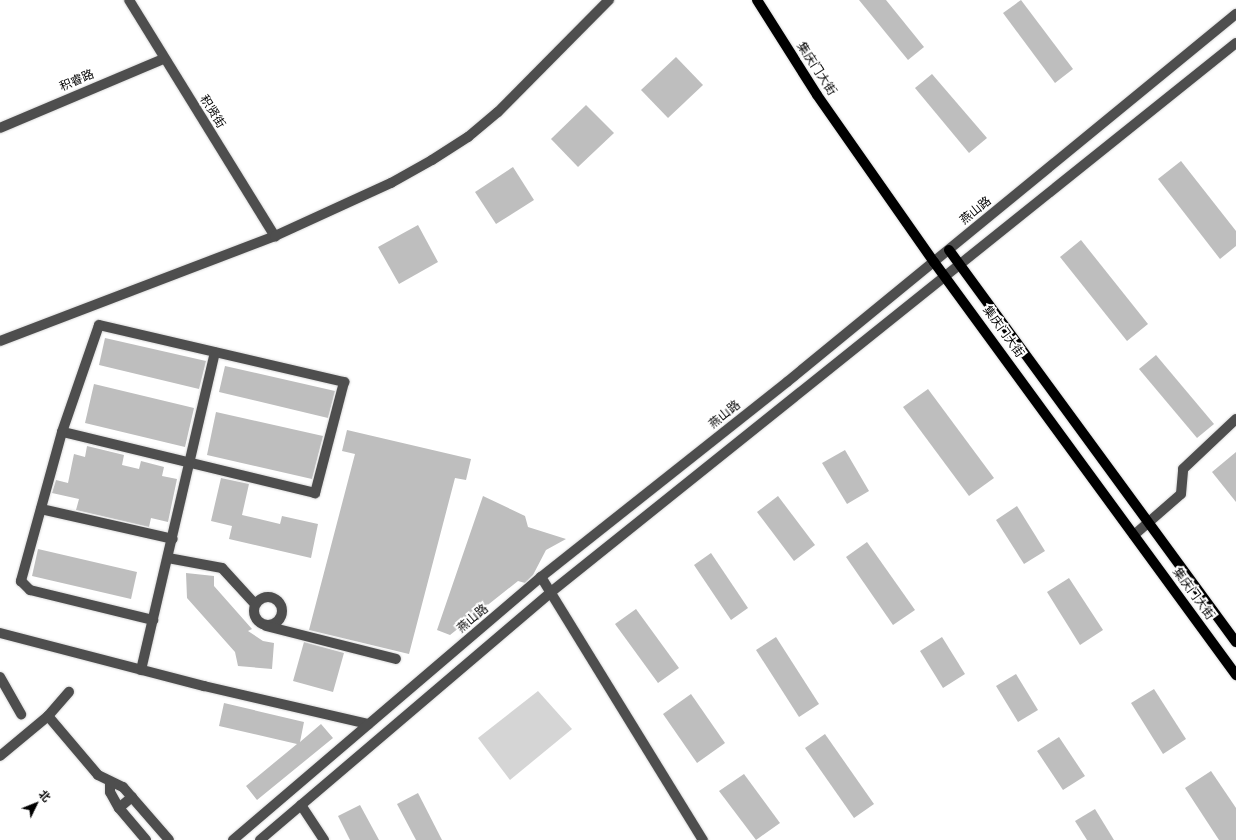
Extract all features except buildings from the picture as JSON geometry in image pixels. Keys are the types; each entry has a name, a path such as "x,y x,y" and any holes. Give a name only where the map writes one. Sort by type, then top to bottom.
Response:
{"main road":[{"name":"集庆门大街","path":"757,0 817,95 934,262 945,274 1236,675"},
{"name":"集庆门大街","path":"948,250 1150,521 1236,642"}],"street":[{"name":"积贤街","path":"129,0 163,59 275,236"},
{"path":"0,342 275,236 391,183 468,137 524,87 609,0"},
{"name":"燕山路","path":"233,840 541,577 934,262 1236,14"},
{"path":"260,840 551,592 945,274 1236,43"},
{"name":"积睿路","path":"0,128 163,59"},
{"path":"62,432 315,493 344,382 99,325 62,432 21,581 30,590 153,620"},
{"path":"141,670 191,463 215,352"},
{"path":"1134,535 1181,494 1183,469 1236,419"},
{"path":"41,509 173,539"},
{"path":"168,558 222,568 255,604 255,618 266,626 396,659"},
{"path":"541,577 703,840"},
{"path":"255,604 267,597 280,603 281,617 275,624 266,626"},
{"path":"0,633 141,670 369,724"},
{"path":"0,677 21,714"},
{"path":"0,756 48,716 69,692"},
{"path":"48,716 98,775 123,787 169,840"},
{"path":"110,782 110,792 119,808 146,840"},
{"path":"119,808 132,798"},
{"path":"301,805 324,840"}],"shaded area":[{"path":"538,691 572,729 510,780 478,738"}]}
